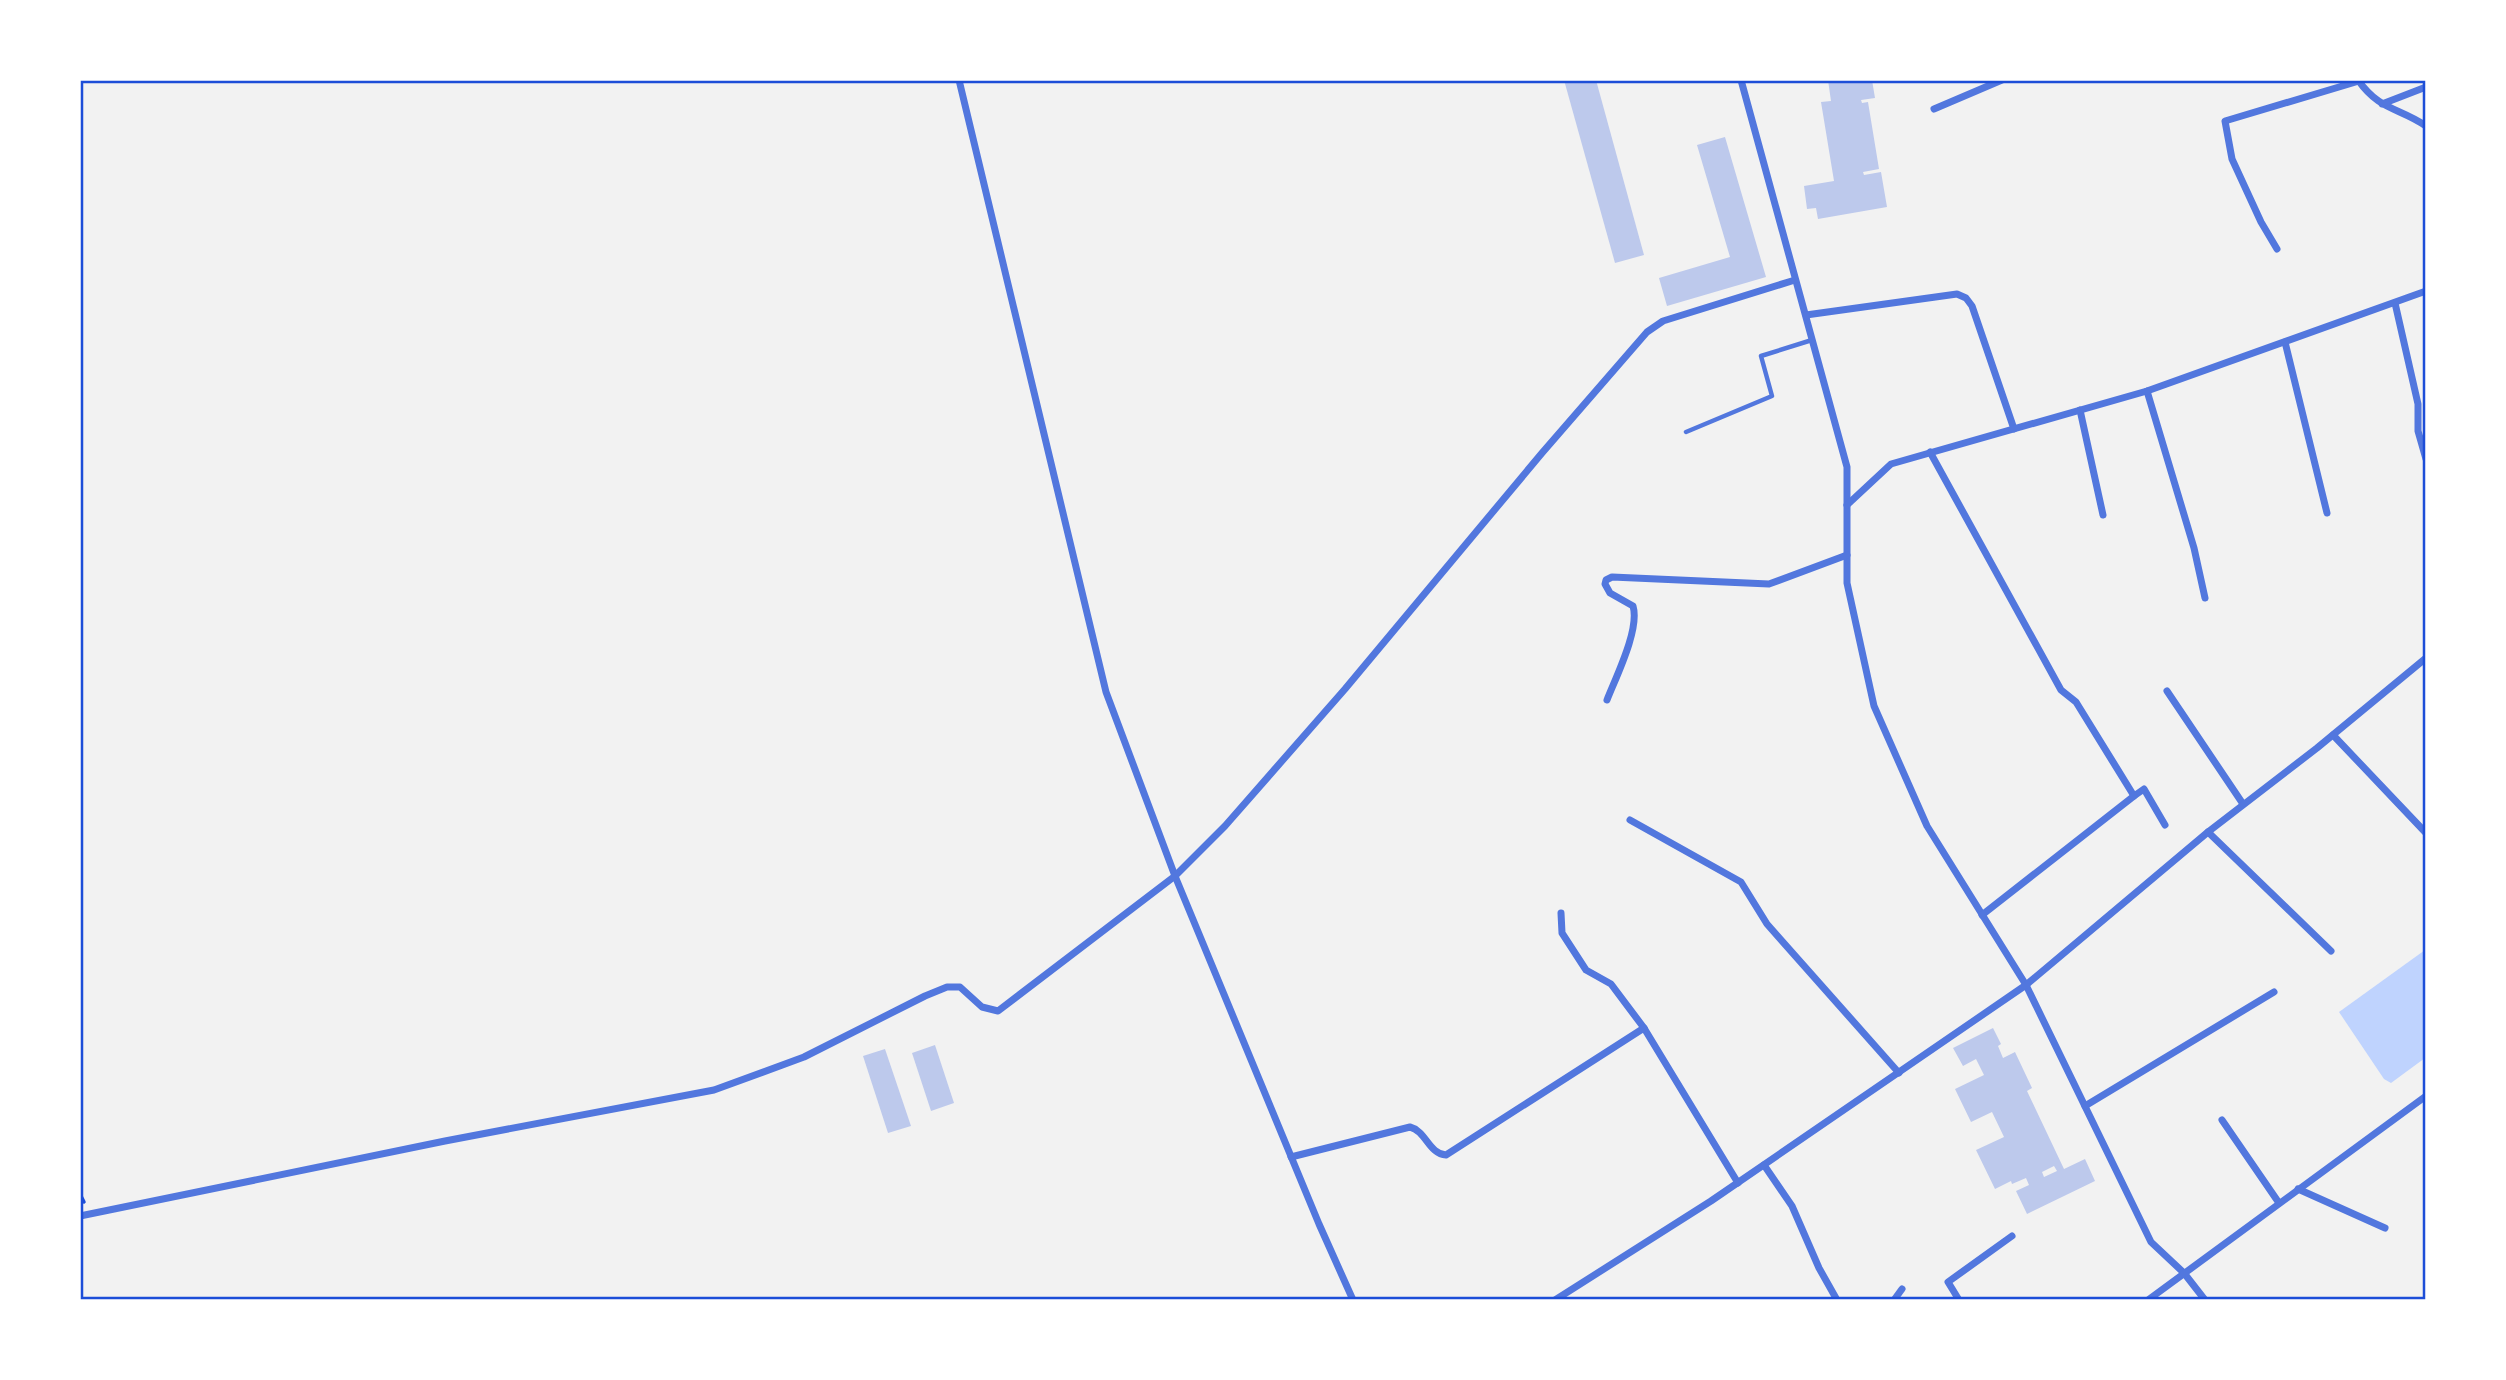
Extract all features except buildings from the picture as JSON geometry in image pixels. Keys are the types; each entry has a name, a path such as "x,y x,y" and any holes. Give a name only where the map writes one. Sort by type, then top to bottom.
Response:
{"street":[{"path":"959,80 1106,692 1175,876 1353,1300"},
{"path":"1741,80 1847,467 1847,583 1874,706 1927,826 2026,985 2151,1242 2184,1273 2205,1300"},
{"path":"1934,109 2002,80"},
{"path":"2277,250 2232,159 2225,121 2358,81 2368,95 2426,126"},
{"path":"2382,104 2426,87"},
{"path":"80,1216 445,1141 714,1090 804,1057 947,987 960,987 982,1007 998,1011 1175,876 1225,826 1345,689 1647,332 1663,321 1795,281"},
{"path":"1847,505 1891,464 2147,391 2426,291"},
{"path":"1806,315 1957,294 1966,298 1972,306 2014,429"},
{"path":"2395,303 2418,404 2417,431 2426,459"},
{"path":"2285,342 2327,513"},
{"path":"2147,391 2194,548 2205,598"},
{"path":"2080,411 2103,515"},
{"path":"1930,452 2061,690 2076,702 2134,796"},
{"path":"1607,700 1631,637 1636,615 1633,606 1610,593 1605,584 1606,580 1612,578 1769,583 1847,555"},
{"path":"1555,1300 1738,1183 2026,985 2208,832 2333,735 2426,658"},
{"path":"2167,691 2243,804"},
{"path":"2333,735 2426,833"},
{"path":"1982,915 2144,789 2165,825"},
{"path":"1630,820 1741,881 1767,924 1899,1073"},
{"path":"2208,832 2331,951"},
{"path":"1561,913 1562,933 1586,970 1611,984 1644,1028 1738,1183"},
{"path":"2085,1106 2274,992"},
{"path":"1291,1157 1410,1127 1418,1130 1437,1153 1446,1155 1644,1028"},
{"path":"2148,1300 2426,1096"},
{"path":"2222,1120 2278,1203"},
{"path":"1764,1165 1792,1206 1819,1268 1837,1300"},
{"path":"2298,1189 2385,1228"},
{"path":"1959,1300 1948,1282 2012,1236"},
{"path":"1894,1300 1902,1289"}],"lane":[{"path":"1686,432 1772,396 1761,356 1813,340"}],"water":[{"path":"2425,950 2425,1058 2391,1083 2384,1079 2339,1012"}]}
